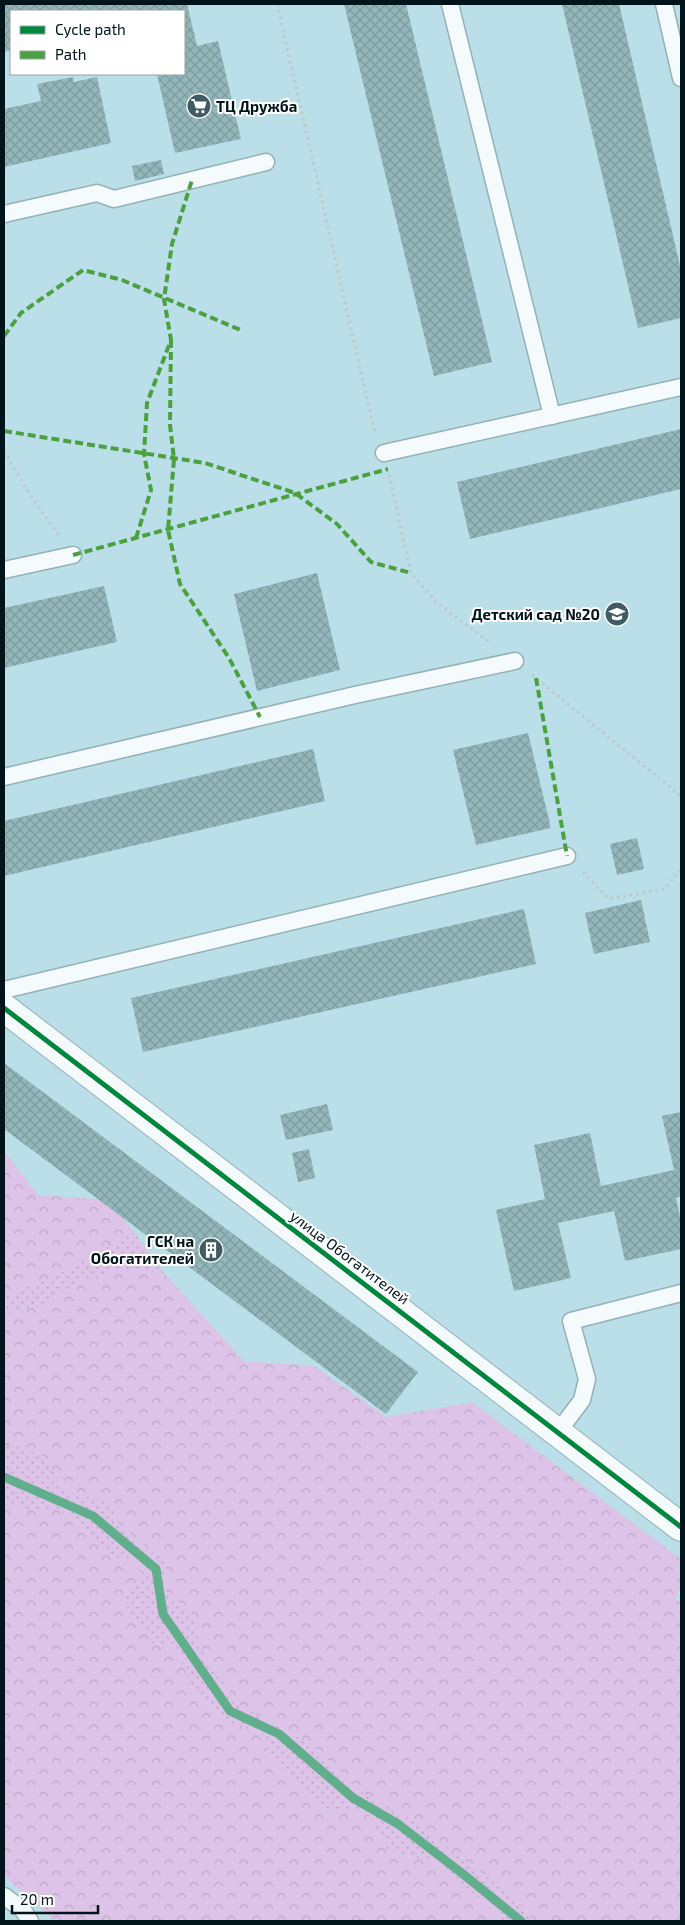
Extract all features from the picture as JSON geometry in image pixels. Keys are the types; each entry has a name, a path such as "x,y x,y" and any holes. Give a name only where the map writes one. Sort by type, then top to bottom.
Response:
{"street":[{"name":"улица Обогатителей","path":"4,1008 681,1527"}],"lane":[{"path":"450,4 552,416"},
{"path":"664,4 681,78"},
{"path":"4,214 96,193 114,199 266,162"},
{"path":"384,453 681,387"},
{"path":"4,570 73,555"},
{"path":"4,777 355,695 515,661"},
{"path":"4,990 567,856"},
{"path":"558,1432 582,1400 587,1379 572,1321 681,1293"},
{"path":"4,1896 23,1910 30,1921"}],"path":[{"path":"4,451 29,493 73,555"},
{"path":"567,856 609,898 665,889 681,869"}],"green space":[{"path":"4,1151 38,1195 108,1200 134,1232 65,1271 4,1297"},
{"path":"134,1232 164,1273 118,1269 80,1282 38,1307 4,1313 4,1297 65,1271"},
{"path":"118,1269 164,1273 244,1361 314,1366 386,1417 472,1402 681,1559 681,1589 675,1598 681,1603 681,1921 535,1921 506,1890 447,1847 420,1824 363,1793 312,1745 238,1704 199,1646 197,1616 163,1589 169,1566 120,1525 109,1503 65,1491 44,1456 15,1446 4,1446 4,1313 38,1307 80,1282"},
{"path":"4,1446 15,1446 45,1456 65,1491 110,1503 120,1525 169,1566 163,1589 197,1616 199,1646 238,1704 312,1745 363,1793 420,1824 447,1847 506,1890 535,1921 507,1921 433,1861 389,1852 367,1811 323,1808 273,1762 262,1731 229,1722 194,1692 175,1643 154,1645 126,1606 125,1591 138,1563 114,1557 58,1509 23,1509 4,1500"},
{"path":"4,1500 23,1509 58,1509 114,1557 138,1563 143,1577 125,1591 126,1606 154,1645 175,1643 194,1692 229,1722 262,1731 273,1762 323,1808 367,1811 389,1852 433,1861 507,1921 55,1921 4,1876"}],"building":[{"name":"ТЦ Дружба","path":"4,4 187,4 197,46 218,41 241,139 175,153 157,75 185,75 185,10 10,10 10,50 4,52"},
{"path":"344,4 406,4 492,362 434,376"},
{"path":"562,4 619,4 681,270 681,318 638,328"},
{"path":"73,77 74,82 97,77 111,143 4,167 4,109 41,101 37,84"},
{"path":"161,160 164,174 135,181 132,166"},
{"path":"681,429 681,489 470,539 457,482"},
{"path":"317,573 340,670 257,691 234,594"},
{"path":"104,586 117,642 4,668 4,608"},
{"path":"528,733 551,828 476,845 453,750"},
{"path":"313,749 325,801 4,876 4,821"},
{"path":"637,838 644,869 617,875 610,844"},
{"path":"641,900 650,942 594,954 585,913"},
{"path":"524,909 536,964 143,1052 131,998"},
{"name":"ГСК на Обогатителей","path":"4,1063 418,1372 386,1414 4,1129"},
{"path":"327,1104 333,1130 286,1140 280,1115"},
{"path":"681,1112 681,1196 676,1198 681,1221 681,1249 625,1261 614,1211 558,1223 571,1278 514,1291 496,1210 545,1199 534,1145 590,1133 601,1186 674,1170 662,1116"},
{"path":"309,1149 315,1178 298,1182 292,1153"}],"waterway":[{"path":"4,1477 93,1516 156,1569 163,1614 230,1711 279,1734 353,1798 398,1824 521,1921"}],"marked path":[{"path":"136,538 151,490 144,454 147,403 171,340 164,299 172,244 192,180"},
{"path":"4,336 21,313 83,270 122,280 243,331"},
{"path":"171,340 170,425 174,459 168,530 180,584 229,658 260,717"},
{"path":"4,431 205,463 295,493 337,524 371,562 411,573"},
{"path":"73,555 388,469"},
{"path":"536,678 567,856"}],"cycle path":[{"path":"4,1008 681,1527"}],"place":[{"name":"ТЦ Дружба","path":"199,106"},
{"name":"Детский сад №20","path":"617,614"},
{"name":"ГСК на Обогатителей","path":"211,1250"}]}
